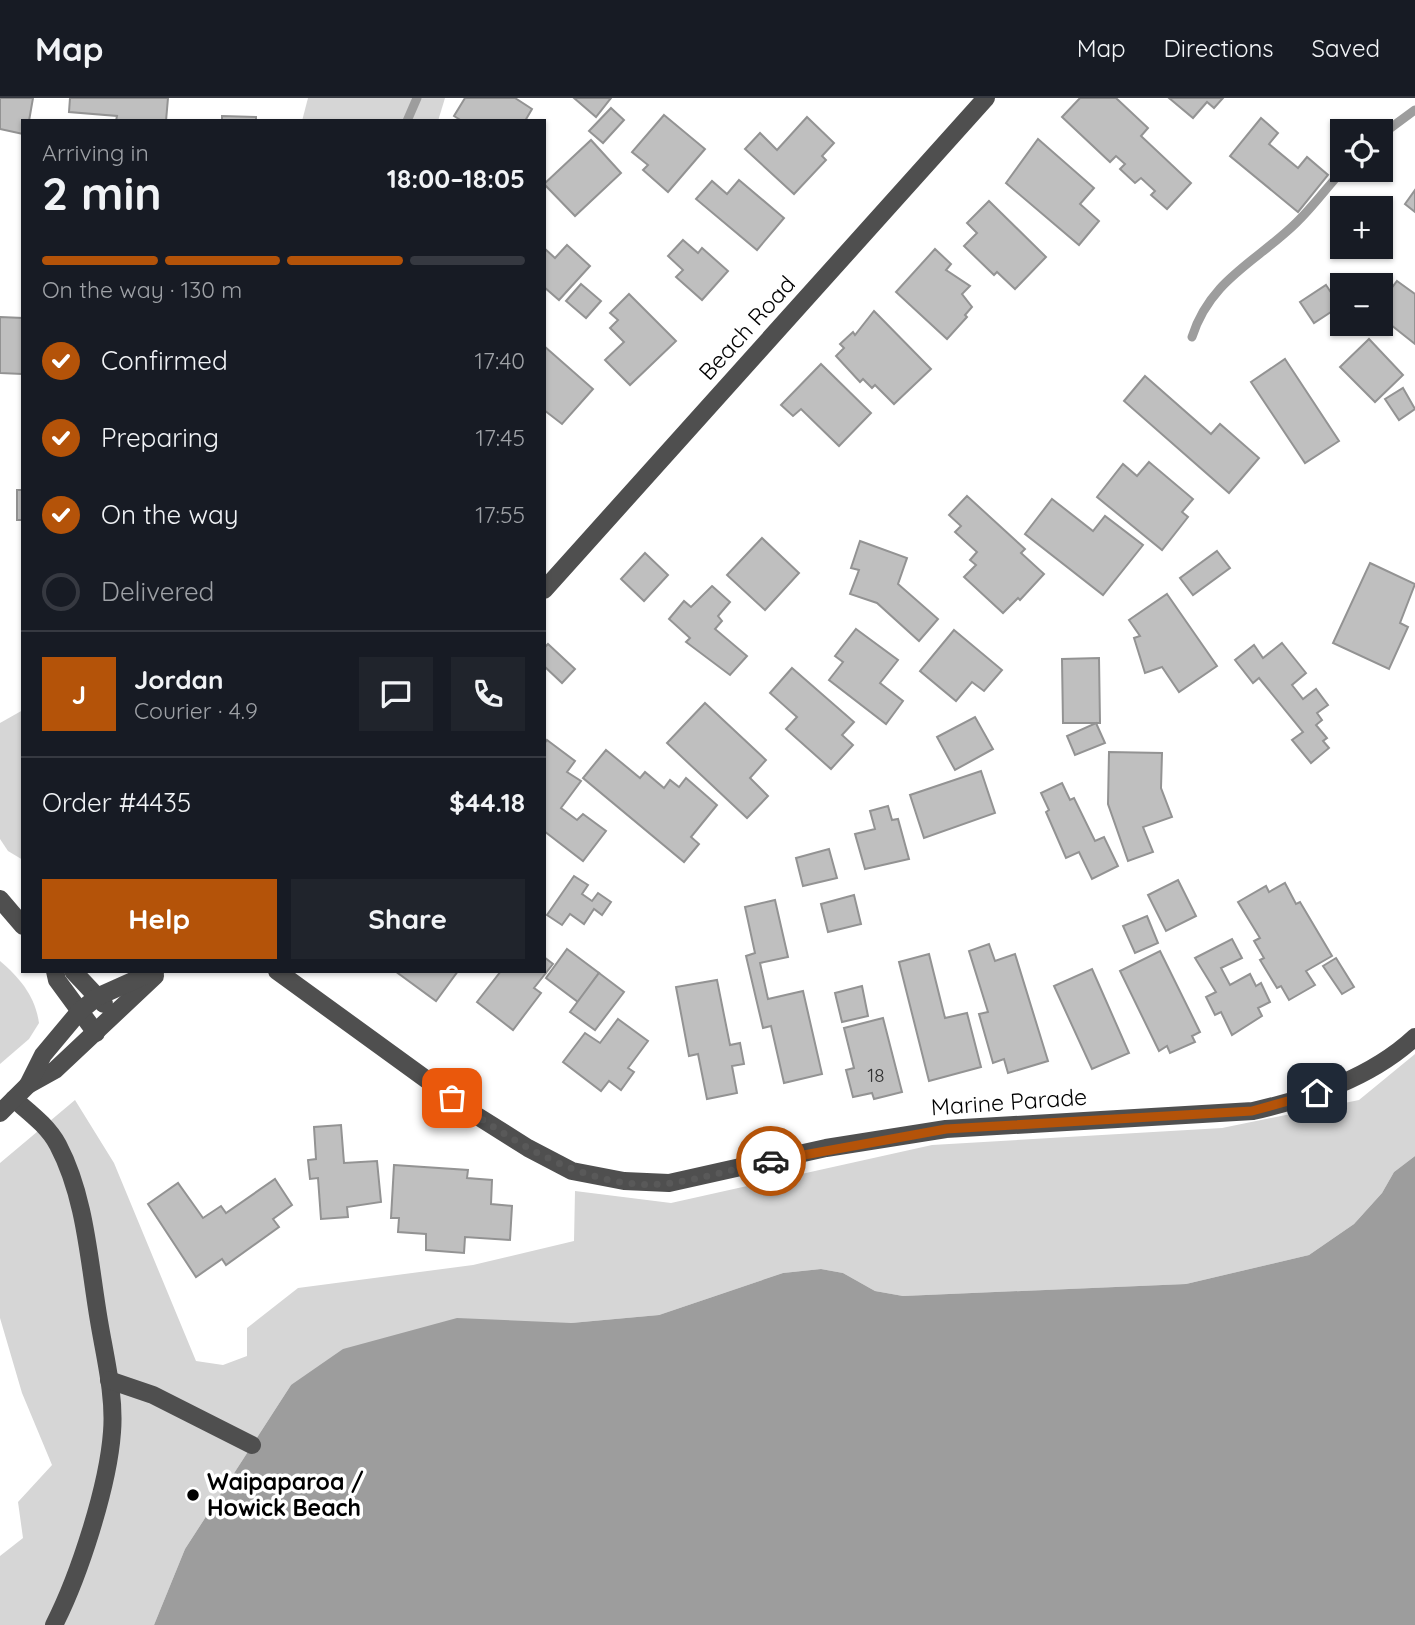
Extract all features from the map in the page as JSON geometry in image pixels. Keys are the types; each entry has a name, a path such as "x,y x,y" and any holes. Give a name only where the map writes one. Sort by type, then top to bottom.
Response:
{"street":[{"name":"Beach Road","path":"546,588 986,98"},
{"path":"0,900 21,924"},
{"path":"55,973 57,980 96,1033"},
{"path":"74,973 113,1016"},
{"path":"0,1113 28,1084 43,1055 79,1012 97,997 151,973"},
{"path":"28,1084 55,1070 159,973"},
{"name":"Marine Parade","path":"280,973 474,1114 528,1148 572,1171 624,1181 669,1183 826,1149 946,1129 1252,1111 1291,1102 1342,1084 1399,1052 1415,1037"},
{"path":"14,1099 48,1130 69,1172 83,1227 109,1380 112,1431 106,1466 79,1568 54,1625"},
{"path":"109,1380 153,1395 252,1445"}],"shaded area":[{"path":"308,98 445,98 439,119 303,119"},
{"path":"21,711 21,859 8,851 0,839 0,723"},
{"path":"0,961 25,988 34,1004 39,1023 29,1039 0,1064"},
{"path":"1415,1054 1415,1156 1394,1172 1382,1193 1354,1224 1309,1255 1186,1284 903,1296 875,1291 843,1273 821,1269 783,1273 659,1315 571,1323 291,1385 185,1549 154,1625 0,1625 0,1556 23,1538 18,1502 52,1465 22,1393 0,1318 0,1163 75,1100 114,1163 196,1361 223,1365 247,1356 247,1328 298,1288 473,1265 574,1241 575,1191 671,1203 932,1145 1222,1128 1359,1100"},
{"path":"1415,1156 1415,1625 154,1625 185,1549 291,1385 343,1349 457,1318 571,1323 659,1315 783,1273 821,1269 843,1273 875,1291 903,1296 1186,1284 1309,1255 1354,1224 1382,1193 1394,1172"}],"building":[{"path":"0,98 33,98 29,119 21,119 21,134 0,129"},
{"path":"70,98 168,98 166,119 116,119 117,116 69,112"},
{"path":"465,98 515,98 532,109 526,119 459,119 454,116"},
{"path":"574,98 611,98 596,117"},
{"path":"1080,98 1116,98 1148,128 1141,136 1191,183 1167,209 1151,195 1155,191 1141,178 1135,183 1120,169 1125,164 1116,156 1110,162 1062,117"},
{"path":"1169,98 1223,98 1214,108 1207,102 1193,118"},
{"path":"611,108 624,120 603,143 589,131"},
{"path":"664,115 705,149 668,192 643,170 648,165 632,152"},
{"path":"222,116 256,117 256,119 222,119"},
{"path":"807,117 834,143 822,156 826,160 794,194 745,149 760,133 777,150"},
{"path":"1261,118 1278,133 1269,144 1298,168 1307,157 1328,175 1298,212 1230,156"},
{"path":"1038,139 1094,188 1080,204 1099,221 1079,245 1006,183"},
{"path":"591,140 621,173 575,216 546,186 546,182"},
{"path":"739,180 784,218 757,250 696,199 712,181 727,194"},
{"path":"1415,190 1415,212 1405,204"},
{"path":"989,201 1046,257 1015,289 997,272 994,275 964,246 977,233 967,223"},
{"path":"683,240 698,253 702,248 728,271 702,300 676,277 683,270 668,256"},
{"path":"567,245 590,266 559,300 546,289 546,250 555,258"},
{"path":"935,249 951,264 946,270 970,286 962,294 972,307 965,315 967,317 947,339 896,292"},
{"path":"1397,281 1415,294 1415,344 1393,327 1393,286"},
{"path":"581,284 601,301 586,318 566,301"},
{"path":"1326,285 1330,291 1330,313 1314,323 1300,302"},
{"path":"629,294 676,341 630,385 605,360 624,342 610,328 618,320 610,313"},
{"path":"874,311 931,369 894,404 875,385 872,388 863,379 860,382 836,356 844,348 840,344 853,332 855,335"},
{"path":"0,317 21,318 21,374 0,373"},
{"path":"1369,339 1403,375 1375,402 1340,367"},
{"path":"546,348 593,389 562,424 546,412"},
{"path":"1285,359 1339,441 1305,463 1251,382"},
{"path":"821,364 871,413 839,446 801,409 793,416 781,405"},
{"path":"1145,376 1211,434 1220,424 1259,458 1229,493 1124,401"},
{"path":"1403,388 1415,409 1399,420 1385,399"},
{"path":"1149,462 1193,499 1182,512 1188,517 1162,550 1097,497 1123,464 1137,476"},
{"path":"17,490 21,490 21,520 17,520"},
{"path":"967,496 1025,549 1021,553 1044,574 1020,600 1018,598 1003,613 964,577 976,565 970,560 977,552 955,532 961,526 949,515"},
{"path":"1052,499 1093,531 1105,516 1143,545 1103,595 1025,534"},
{"path":"762,538 799,573 765,610 727,575"},
{"path":"860,541 907,558 898,584 938,619 919,641 877,603 850,594 859,570 851,568"},
{"path":"1217,551 1230,568 1193,595 1180,578"},
{"path":"645,553 668,575 644,601 621,579"},
{"path":"1370,563 1415,584 1400,623 1408,627 1389,669 1333,643"},
{"path":"712,586 730,602 718,616 722,621 715,629 747,656 730,675 686,642 690,638 669,619 684,601 691,607"},
{"path":"1167,594 1217,666 1179,692 1162,667 1145,673 1134,638 1140,636 1129,620"},
{"path":"856,629 898,660 880,683 903,701 886,724 829,680 843,662 835,656"},
{"path":"954,630 1002,670 984,691 972,682 956,701 920,671"},
{"path":"1282,643 1306,673 1292,685 1303,699 1316,689 1328,705 1317,713 1322,720 1316,725 1327,738 1323,741 1329,748 1311,763 1292,740 1303,732 1259,678 1253,683 1235,660 1254,645 1263,658"},
{"path":"548,644 575,669 562,683 546,668"},
{"path":"1099,658 1100,723 1063,723 1062,659"},
{"path":"792,668 854,722 842,735 853,745 831,769 786,729 797,717 770,693"},
{"path":"705,703 766,760 750,778 768,796 747,818 667,743"},
{"path":"975,717 993,749 955,770 937,737"},
{"path":"1096,723 1105,743 1075,755 1067,736"},
{"path":"546,741 575,761 567,772 581,781 561,808 577,820 583,814 606,831 583,861 546,833"},
{"path":"606,750 640,778 645,772 664,788 670,780 679,787 686,778 717,805 691,837 699,844 684,862 583,778"},
{"path":"1109,752 1162,753 1161,788 1172,817 1143,827 1153,852 1128,861 1108,804"},
{"path":"981,771 995,813 924,838 910,795"},
{"path":"1062,783 1070,800 1074,798 1095,841 1104,837 1118,866 1092,879 1079,852 1066,858 1046,812 1049,810 1041,793"},
{"path":"888,806 892,820 898,819 909,859 865,869 855,834 875,829 870,811"},
{"path":"829,849 837,878 803,886 796,858"},
{"path":"574,876 588,885 582,894 592,901 598,893 611,902 602,915 594,909 584,924 570,914 562,925 547,915"},
{"path":"1178,880 1196,916 1166,931 1148,895"},
{"path":"1285,883 1296,904 1300,902 1332,956 1306,971 1315,985 1289,1000 1281,986 1277,988 1260,960 1264,958 1254,941 1260,938 1238,902 1266,886 1269,892"},
{"path":"854,895 861,924 828,932 821,904"},
{"path":"775,900 788,957 760,963 768,999 803,991 822,1074 784,1083 771,1026 763,1028 746,956 755,953 745,907"},
{"path":"1147,916 1158,943 1135,953 1123,926"},
{"path":"1232,939 1242,958 1221,968 1230,985 1250,974 1256,986 1261,983 1270,1002 1258,1008 1262,1016 1232,1035 1221,1012 1215,1015 1206,997 1216,992 1195,958"},
{"path":"989,944 995,961 1015,954 1048,1061 1008,1073 1004,1059 993,1063 979,1014 988,1012 969,951"},
{"path":"567,949 599,973 578,1002 546,978"},
{"path":"1160,951 1200,1032 1192,1036 1195,1042 1170,1053 1167,1046 1159,1051 1120,971"},
{"path":"929,954 945,1018 967,1013 981,1067 929,1081 899,962"},
{"path":"1336,958 1354,987 1342,994 1323,966"},
{"path":"546,959 553,964 546,973"},
{"path":"1092,969 1129,1053 1092,1069 1054,986"},
{"path":"398,973 457,973 436,1001"},
{"path":"499,973 546,973 534,988 541,993 513,1030 477,1002"},
{"path":"599,973 624,992 595,1030 570,1012"},
{"path":"717,980 730,1045 740,1043 744,1064 732,1066 737,1093 707,1099 698,1054 689,1056 676,987"},
{"path":"862,986 868,1016 842,1022 835,993"},
{"path":"883,1018 902,1092 874,1099 872,1093 853,1097 846,1070 854,1068 844,1028"},
{"path":"618,1019 648,1041 628,1068 634,1072 621,1090 609,1081 601,1091 563,1062 585,1033 600,1043"},
{"path":"341,1125 344,1163 377,1161 381,1202 347,1207 348,1217 321,1219 318,1178 310,1179 308,1160 316,1159 314,1127"},
{"path":"394,1165 468,1170 467,1178 492,1180 491,1204 512,1206 510,1240 465,1237 464,1253 426,1250 426,1234 398,1232 399,1218 391,1218"},
{"path":"275,1179 292,1205 273,1219 279,1227 226,1265 222,1259 196,1277 148,1204 178,1183 203,1218 221,1206 226,1213"}],"waterway":[{"path":"408,119 417,98"},
{"path":"1393,126 1415,110"},
{"path":"1192,337 1200,317 1222,286 1296,223 1332,182"}],"way so far":[{"path":"452,1098 528,1148 572,1171 624,1181 669,1183 771,1161"}],"place":[{"name":"Waipaparoa / Howick Beach","path":"193,1495"}],"route":[{"path":"771,1161 946,1129 1252,1111 1317,1093"}]}
